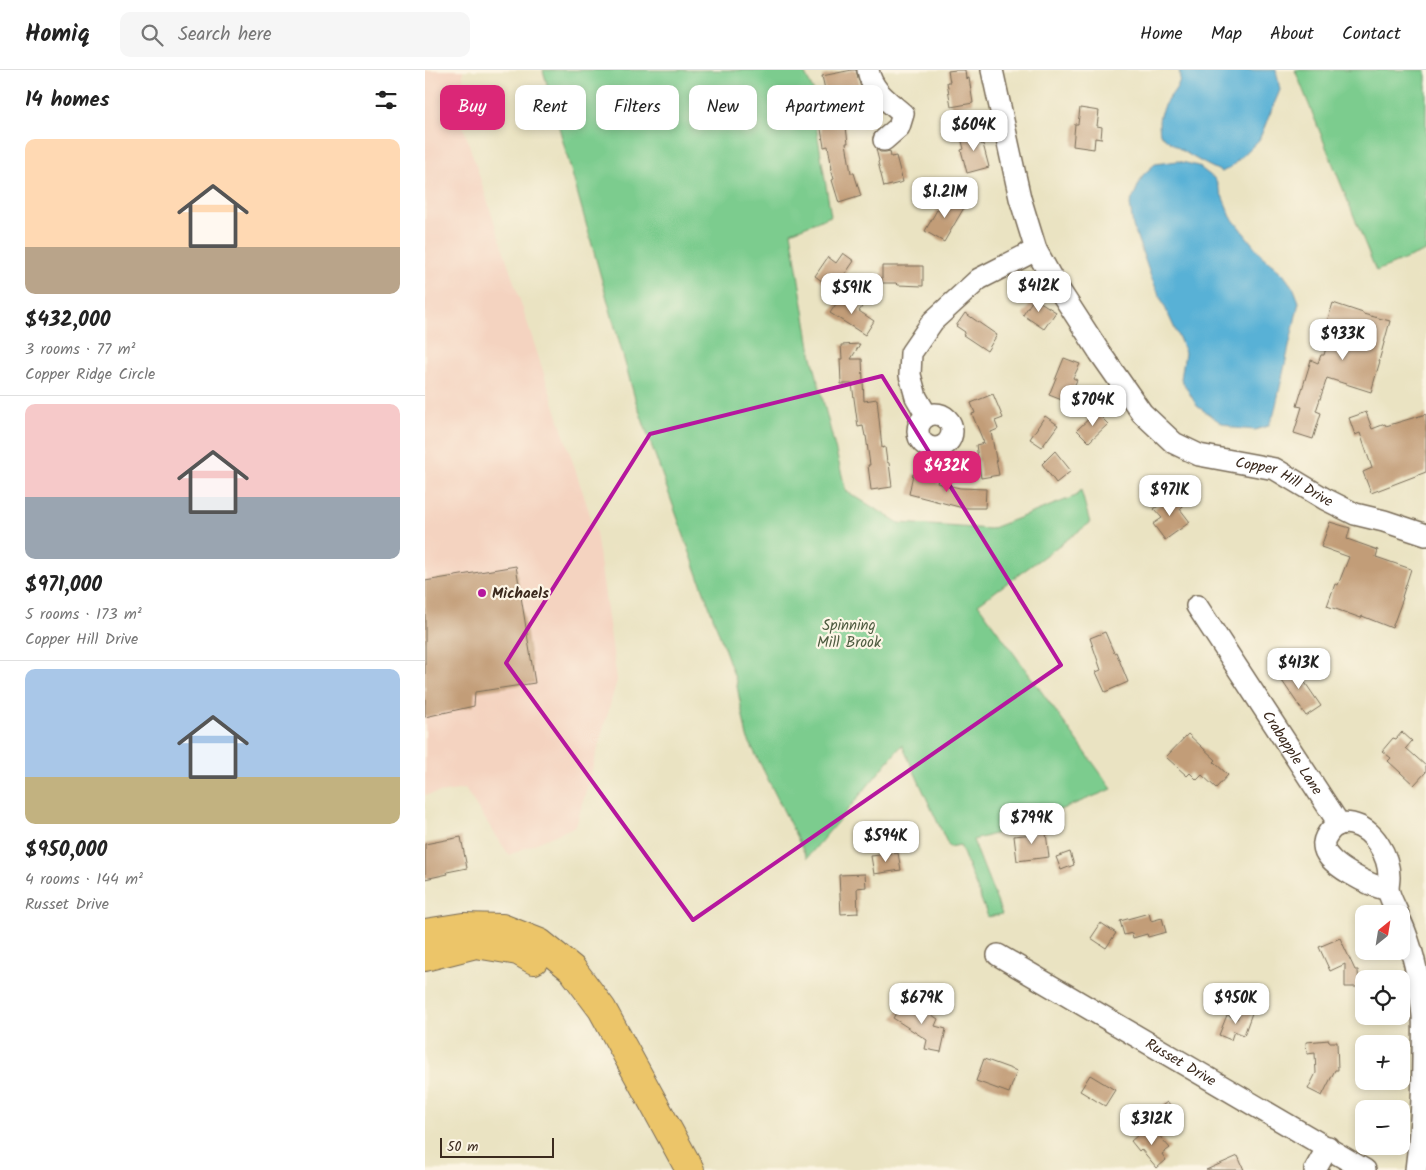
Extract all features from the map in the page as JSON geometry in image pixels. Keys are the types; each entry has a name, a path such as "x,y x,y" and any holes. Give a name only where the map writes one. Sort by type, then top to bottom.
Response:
{"highway":[{"path":"426,951 463,927 502,928 539,942 572,969 602,1009 690,1170"},
{"path":"426,951 476,944 518,951 556,973 584,1008 672,1170"}],"street":[{"path":"868,70 877,92 903,114 899,126 884,140"},
{"name":"Copper Hill Drive","path":"992,70 1020,198 1036,250 1051,277 1100,353 1143,413 1174,443 1199,456 1275,469 1319,496 1355,514 1384,521 1426,535"},
{"path":"927,416 916,397 910,375 911,353 933,321 979,279 1036,250"},
{"name":"Crabapple Lane","path":"1197,606 1338,825"},
{"path":"1388,890 1374,886 1338,866 1325,851 1323,844 1333,826 1346,822 1357,825 1372,836 1386,857 1389,877 1388,890 1394,905"},
{"path":"1410,950 1417,974 1423,1017 1421,1135 1416,1170"},
{"name":"Russet Drive","path":"998,955 1365,1170"},
{"path":"1315,1170 1328,1147"}],"highlighted area":[{"path":"882,376 1061,665 693,920 506,663 650,434"}],"shaded area":[{"path":"425,70 463,70 463,85 440,85 440,130 464,130 596,533 617,680 576,826 509,855 465,789 425,795"}],"green space":[{"name":"Spinning Mill Brook","path":"543,70 803,70 810,85 767,85 767,130 817,130 831,216 791,232 811,353 846,491 899,523 990,529 1076,496 1081,490 1090,523 978,604 1112,789 1012,829 973,840 1002,914 988,917 960,845 949,847 902,745 807,858 747,737 736,681 636,402 560,130 586,130 586,85 547,85"},
{"path":"1295,70 1426,70 1426,251 1376,271"}],"water":[{"path":"1179,70 1276,70 1280,90 1259,140 1231,167 1222,172 1190,155 1160,134 1160,116 1164,105 1177,86 1180,76"},
{"path":"1178,161 1198,166 1215,179 1231,217 1262,256 1283,274 1294,289 1299,302 1274,414 1268,426 1255,430 1234,428 1220,422 1197,406 1181,379 1185,353 1151,277 1133,226 1130,204 1143,175 1155,164"}],"building":[{"path":"856,70 860,85 824,85 822,76"},
{"path":"965,70 966,79 969,78 973,103 951,107 947,82 950,82 948,71"},
{"path":"1080,108 1099,111 1097,126 1102,127 1101,139 1095,138 1094,149 1073,146 1075,124 1078,124"},
{"path":"977,129 989,167 967,173 961,150 964,149 960,134"},
{"path":"821,130 846,130 848,143 846,143 851,173 854,173 861,196 839,203 832,180 834,179 828,146 824,147"},
{"path":"876,149 880,152 890,151 891,157 896,156 903,182 884,187"},
{"path":"948,197 965,206 944,242 925,231 937,210 939,211"},
{"path":"843,253 854,261 834,290 815,276 828,257 836,263"},
{"path":"882,266 923,266 923,286 882,283"},
{"path":"842,295 862,307 859,311 874,321 865,335 830,313"},
{"path":"1034,298 1056,312 1044,329 1023,315"},
{"path":"1333,303 1390,321 1371,392 1327,378 1316,411 1321,413 1313,439 1294,433 1302,407 1297,406 1311,360 1318,363 1321,355 1324,355 1332,327 1326,325"},
{"path":"965,313 997,335 987,351 963,335 965,332 956,326"},
{"path":"860,344 851,359 862,359 864,401 877,399 882,448 885,447 892,487 871,490 866,436 863,426 858,427 852,384 841,384 841,345"},
{"path":"1064,358 1080,364 1073,378 1077,380 1067,402 1049,395"},
{"path":"993,394 1003,418 995,421 998,429 991,432 999,475 981,478 976,445 984,443 972,414 975,413 971,403"},
{"path":"1096,412 1108,424 1089,442 1077,430"},
{"path":"1366,412 1372,429 1426,414 1426,472 1371,493 1363,472 1372,468 1360,433 1355,435 1349,418"},
{"path":"1045,416 1058,425 1042,447 1030,439"},
{"path":"1055,451 1071,471 1056,483 1042,464"},
{"path":"913,474 938,480 937,483 960,488 986,489 985,508 963,508 909,494"},
{"path":"1174,494 1183,506 1180,509 1190,522 1165,540 1153,524 1162,518 1154,509"},
{"path":"1330,522 1350,528 1347,539 1378,550 1376,557 1411,569 1392,628 1362,616 1361,618 1327,606 1335,584 1338,585 1349,557 1321,547"},
{"path":"516,566 535,683 475,692 474,706 425,717 425,581"},
{"path":"1105,632 1114,653 1116,652 1128,682 1105,692 1096,672 1101,670 1090,638"},
{"path":"1293,665 1321,706 1306,716 1278,675"},
{"path":"1402,732 1412,741 1406,748 1426,766 1426,772 1414,785 1388,761 1391,758 1382,751 1393,738 1396,739"},
{"path":"1188,734 1216,760 1214,762 1228,775 1216,788 1202,775 1197,780 1190,773 1187,776 1166,757"},
{"path":"1045,825 1049,857 1017,861 1014,836 1034,834 1033,826"},
{"path":"461,837 467,868 425,879 425,844"},
{"path":"1070,852 1074,865 1061,870 1056,857"},
{"path":"898,853 901,870 874,874 871,856"},
{"path":"865,874 866,887 857,888 858,913 841,914 839,875"},
{"path":"1149,913 1151,921 1162,918 1166,932 1148,937 1147,934 1133,938 1132,933 1124,935 1120,921"},
{"path":"1101,923 1116,933 1106,948 1091,938"},
{"path":"1340,938 1355,970 1355,987 1345,987 1345,964 1330,971 1319,947"},
{"path":"906,998 938,1019 935,1026 946,1029 941,1052 925,1049 927,1040 893,1018"},
{"path":"1241,1009 1252,1013 1244,1035 1234,1031 1231,1040 1219,1035 1227,1015 1237,1019"},
{"path":"1329,1040 1329,1042 1337,1042 1338,1070 1335,1070 1322,1096 1308,1089 1316,1073 1315,1053 1307,1054 1306,1042"},
{"path":"984,1059 1017,1071 1009,1093 976,1081"},
{"path":"1090,1075 1115,1090 1105,1106 1080,1091"},
{"path":"1167,1102 1177,1114 1164,1125 1154,1112"},
{"path":"1150,1125 1170,1148 1162,1154 1166,1160 1157,1168 1141,1149 1139,1151 1131,1141"},
{"path":"1238,1156 1244,1170 1206,1170"}],"place":[{"name":"Michaels","path":"482,593"}]}
